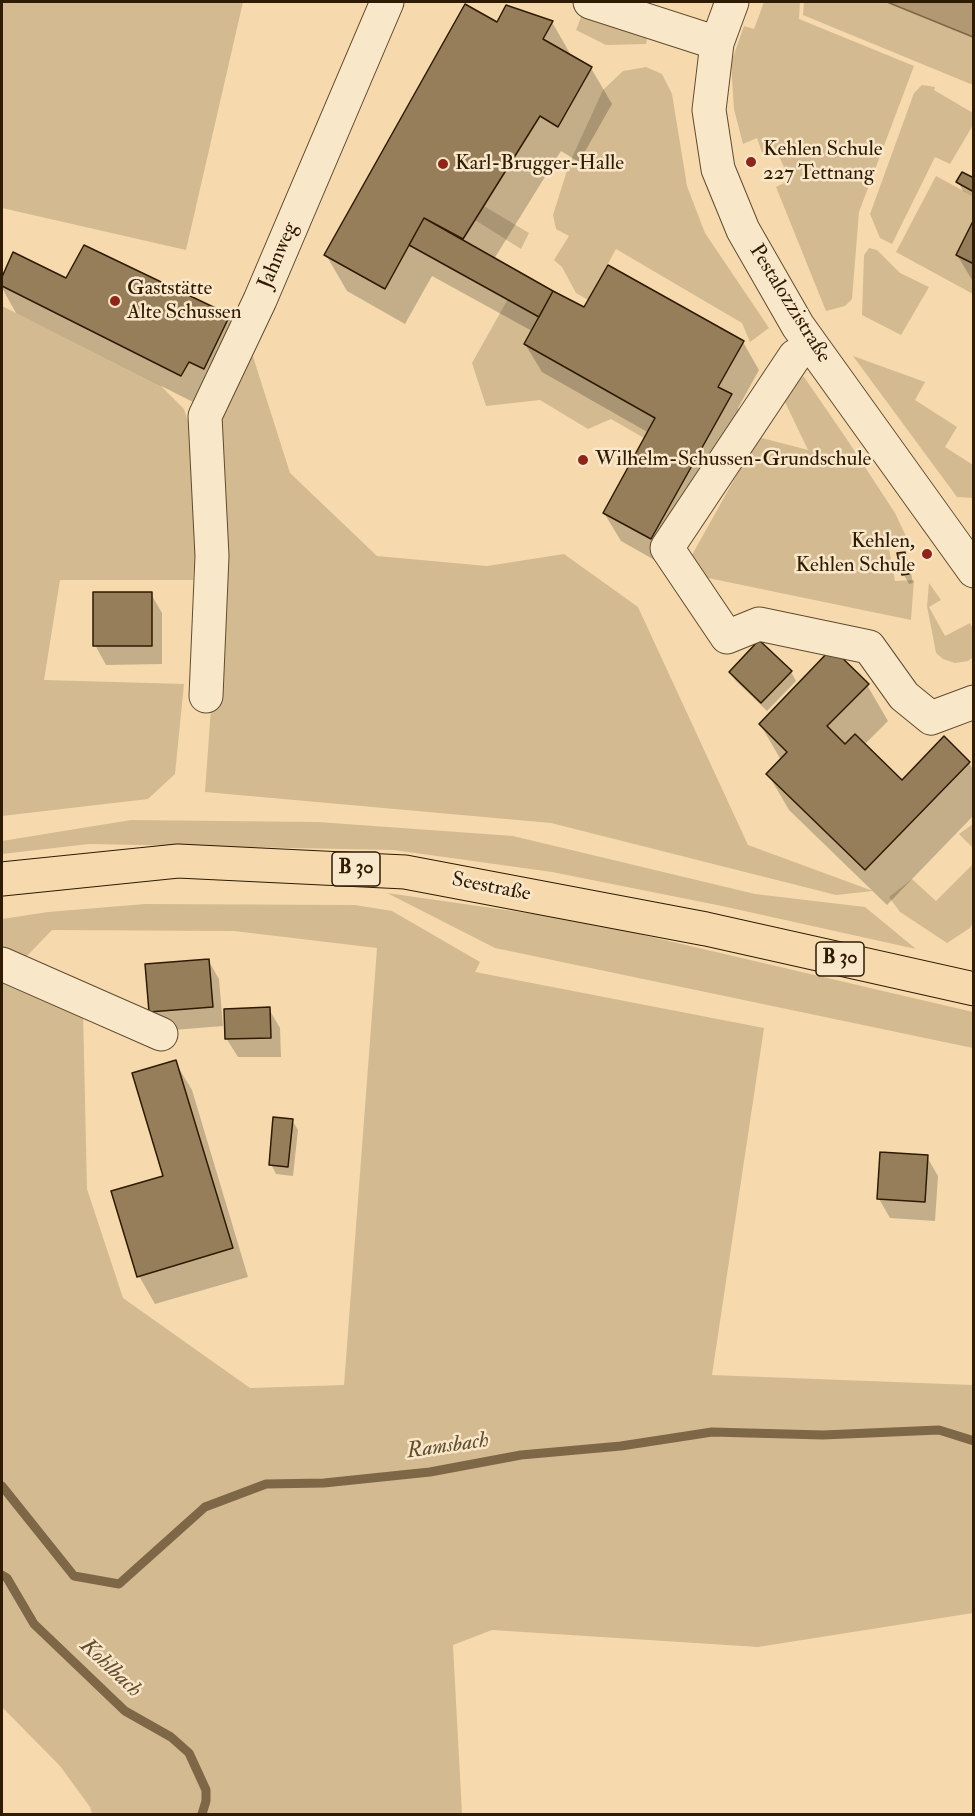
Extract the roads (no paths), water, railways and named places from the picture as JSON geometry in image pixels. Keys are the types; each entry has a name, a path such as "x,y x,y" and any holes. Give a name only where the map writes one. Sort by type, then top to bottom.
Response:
{"main road":[{"name":"Seestraße","path":"2,879 178,861 405,872 706,929 974,989"}],"street":[{"name":"Jahnweg","path":"206,696 212,556 206,416 260,300 387,2"},
{"path":"590,2 726,20"},
{"name":"Pestalozzistraße","path":"726,20 709,110 718,170 743,230 798,326 970,560"},
{"path":"795,356 667,548 727,637 759,624 869,647 904,696 931,718 974,702"},
{"path":"2,964 160,1034"}],"waterway":[{"name":"Ramsbach","path":"2,1486 74,1576 119,1584 205,1507 266,1484 324,1483 430,1472 521,1455 621,1446 712,1432 823,1435 939,1430 974,1441"},
{"name":"Kohlbach","path":"2,1575 7,1578 34,1624 125,1711 171,1737 189,1753 206,1790 206,1801 202,1814"}],"place":[{"name":"Kehlen Schule 227 Tettnang","path":"751,162"},
{"name":"Karl-Brugger-Halle","path":"443,164"},
{"name":"Gaststätte Alte Schussen","path":"115,301"},
{"name":"Wilhelm-Schussen-Grundschule","path":"583,460"},
{"name":"Kehlen, Kehlen Schule","path":"927,554"}]}
